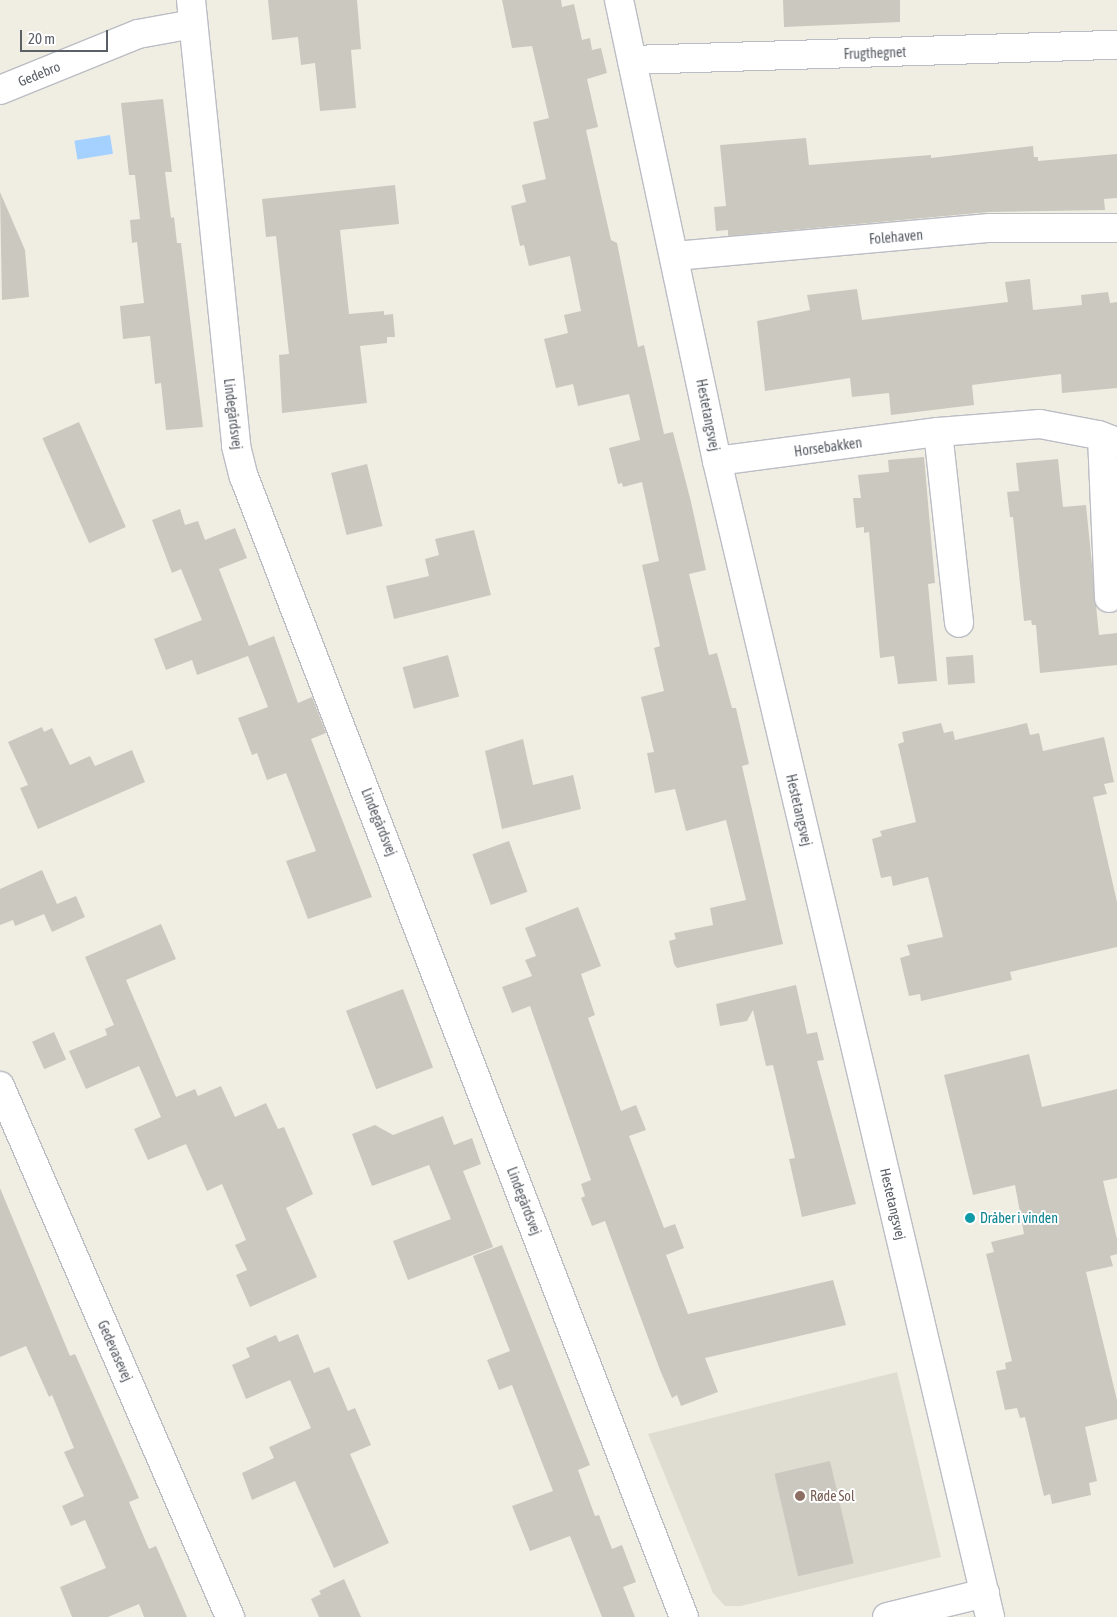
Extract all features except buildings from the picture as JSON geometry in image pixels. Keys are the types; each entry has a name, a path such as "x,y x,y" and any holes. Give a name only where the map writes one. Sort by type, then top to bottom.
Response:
{"street":[{"name":"Hestetangsvej","path":"619,0 675,256 717,461 988,1605"},
{"name":"Gedebro","path":"0,90 192,12"},
{"name":"Lindegårdsvej","path":"192,12 236,446 244,476 684,1617"},
{"name":"Frugthegnet","path":"632,60 1117,45"},
{"name":"Folehaven","path":"675,256 990,228 1117,228"},
{"name":"Horsebakken","path":"717,461 938,432 1040,424 1110,439 1109,598"},
{"path":"938,432 959,623"},
{"name":"Gedevasevej","path":"0,1086 230,1617"},
{"path":"887,1617 988,1605"}],"shaded area":[{"name":"Røde Sol","path":"897,1372 941,1557 741,1606 725,1606 713,1593 648,1434"}],"water":[{"path":"110,135 113,154 77,159 74,141"}],"place":[{"name":"Dråber i vinden","path":"970,1218"},
{"name":"Røde Sol","path":"800,1496"}]}
